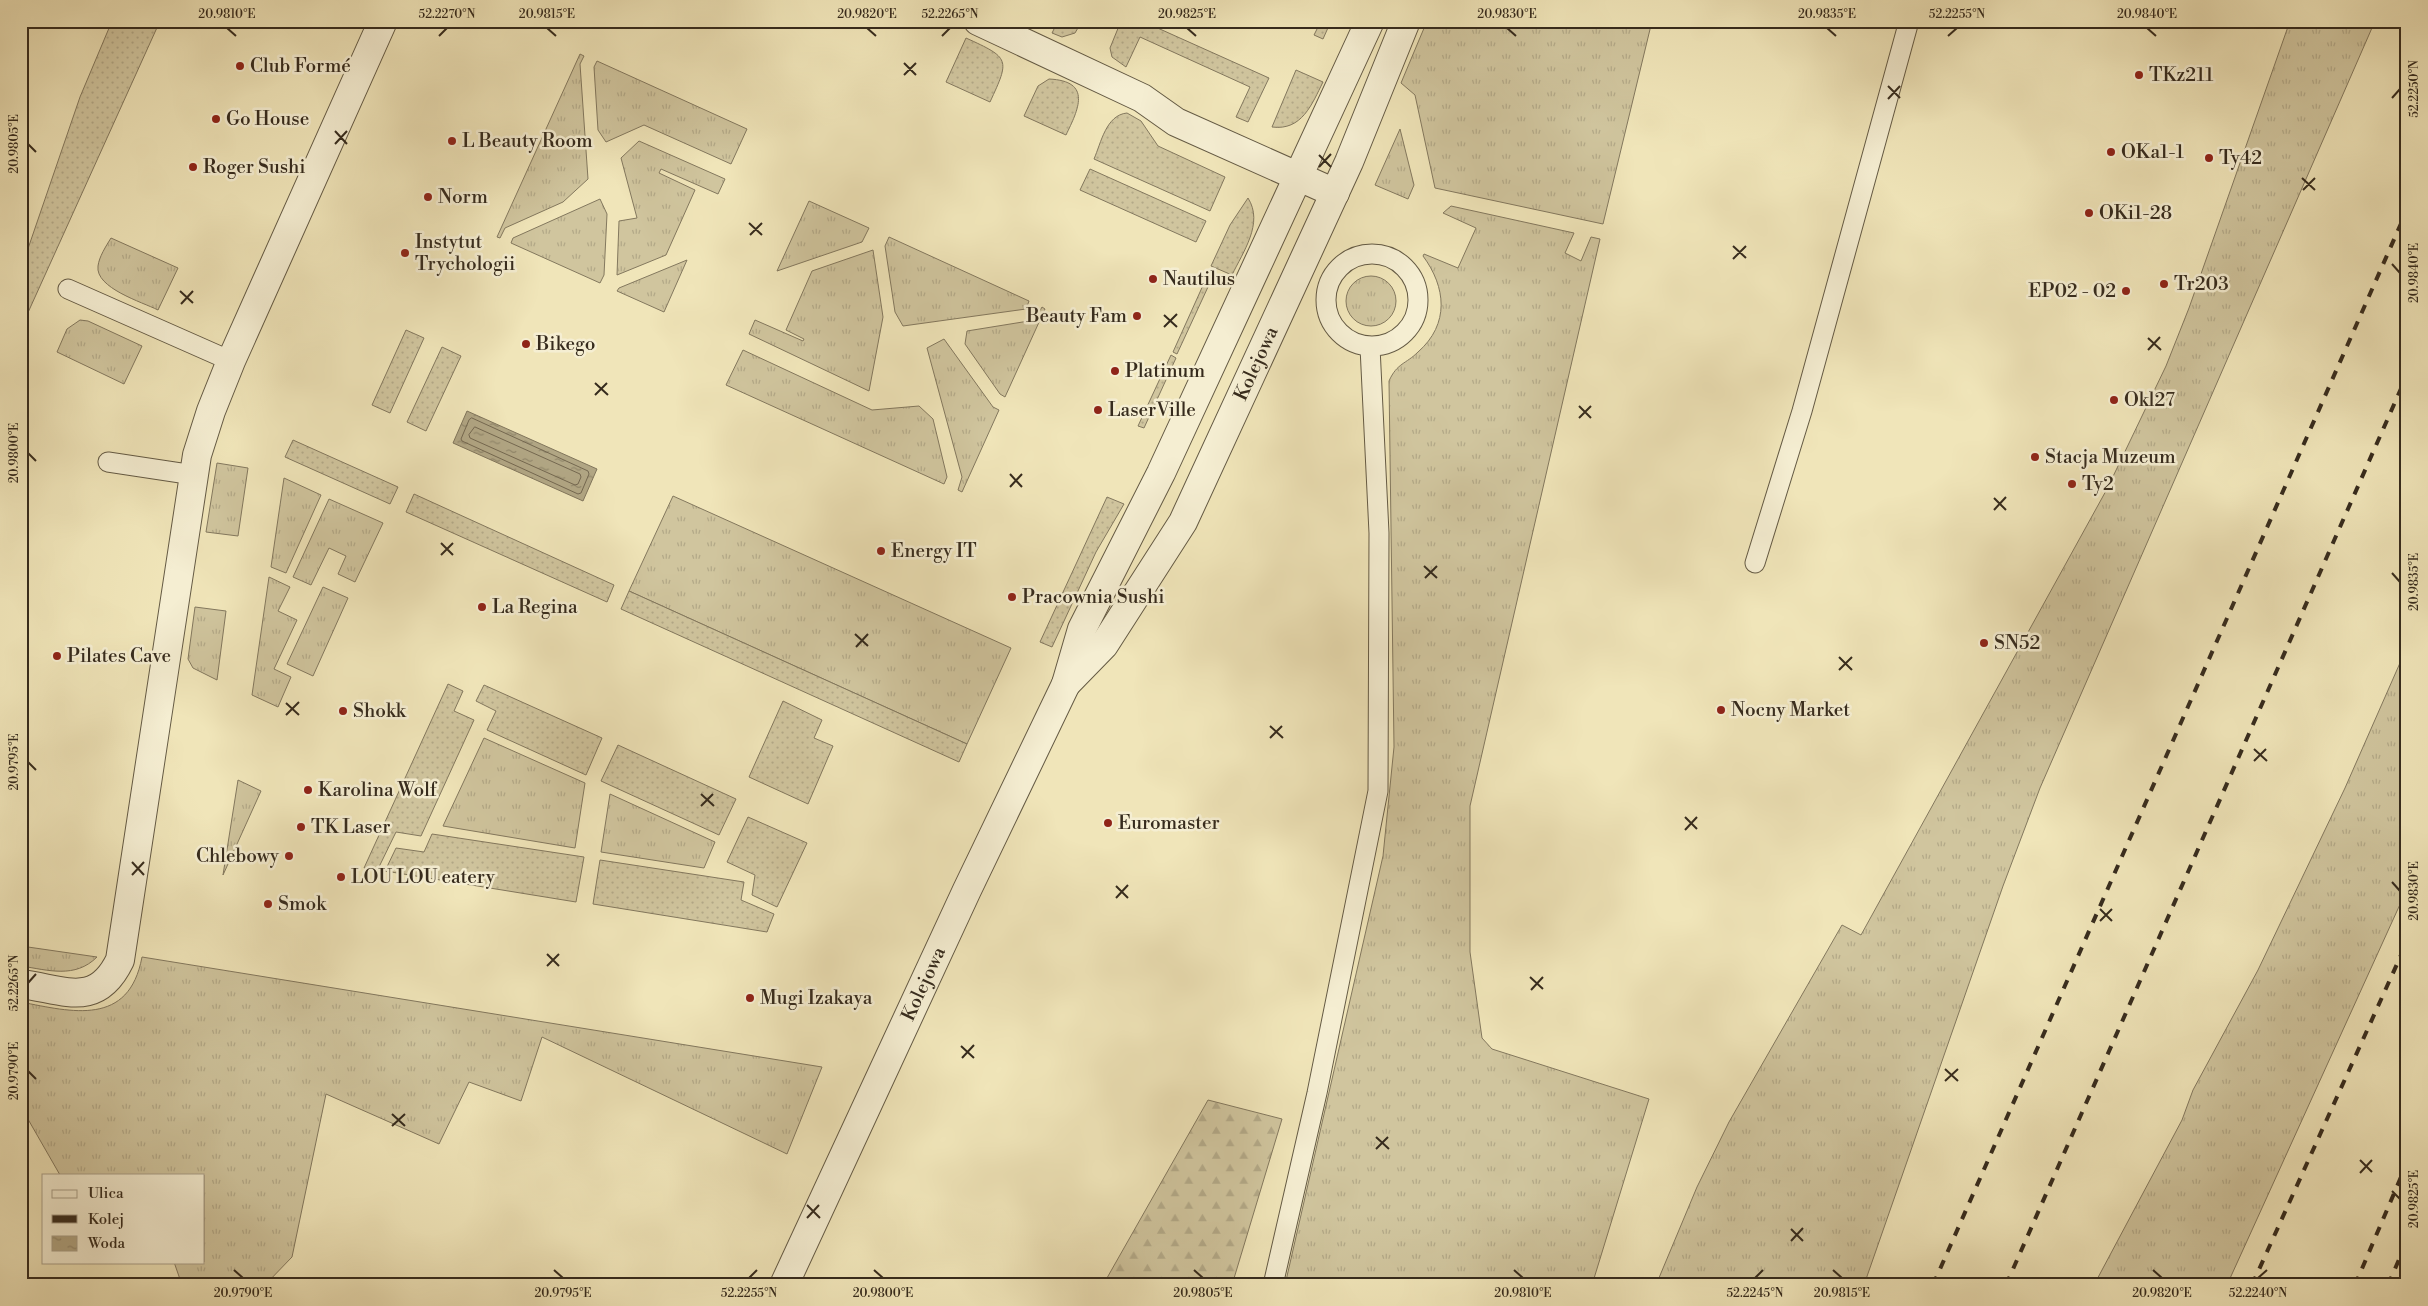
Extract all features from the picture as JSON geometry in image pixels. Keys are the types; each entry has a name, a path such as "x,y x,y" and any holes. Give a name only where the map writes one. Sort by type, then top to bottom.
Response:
{"street":[{"path":"21,984 71,993 89,992 108,980 120,960 197,455 211,411 231,361 383,21"},
{"path":"978,21 1142,98 1176,122 1335,193"},
{"name":"Kolejowa","path":"784,1285 967,890 1066,684 1082,628 1162,473 1297,176 1370,21"},
{"name":"Kolejowa","path":"1066,684 1104,645 1183,522 1304,263 1378,95 1406,21"}],"lane":[{"path":"1756,563 1802,411 1909,21"},
{"path":"1361,254 1380,254 1393,258 1409,272 1416,287 1418,303 1414,319 1406,332 1380,348 1370,347 1350,342 1335,330 1326,312 1326,292 1332,275 1345,262 1361,254"},
{"path":"1304,263 1332,275"},
{"path":"68,289 231,361"},
{"path":"1273,1285 1317,1093 1378,791 1379,533 1370,347"},
{"path":"108,462 194,475"}],"green space":[{"path":"112,21 160,21 21,328 21,269 80,97"},
{"path":"1058,21 1082,21 1075,33 1062,37 1052,33"},
{"path":"1121,21 1142,21 1269,78 1248,122 1236,117 1250,87 1140,37 1126,67 1112,57 1110,48"},
{"path":"1321,21 1331,21 1323,39 1314,35"},
{"path":"1427,21 1652,21 1603,224 1435,188 1415,95 1401,83"},
{"path":"2290,21 2375,21 2040,788 2003,886 1864,1285 1656,1285 1697,1187 1729,1122 1842,925 1861,935 2107,489 2166,366 2189,308"},
{"path":"966,38 991,50 1002,61 1001,77 990,102 946,82"},
{"path":"580,54 584,56 580,64 588,179 563,202 505,228 500,238 497,237"},
{"path":"597,61 747,129 731,164 644,125 606,142 598,130 594,67"},
{"path":"1296,70 1323,82 1305,114 1291,125 1272,127"},
{"path":"1049,79 1063,81 1072,85 1077,91 1078,98 1075,116 1066,135 1024,116 1038,86"},
{"path":"1127,113 1141,121 1158,146 1225,177 1210,211 1094,159 1109,124 1120,115"},
{"path":"1400,129 1414,185 1408,199 1375,185"},
{"path":"639,141 725,179 718,194 661,169 659,173 695,190 666,255 617,275 619,221 637,218 621,158"},
{"path":"1090,169 1206,221 1196,242 1080,190"},
{"path":"1248,198 1254,217 1253,227 1246,247 1232,275 1211,266 1230,225"},
{"path":"600,199 607,214 604,275 600,283 511,243 513,238"},
{"path":"809,201 869,228 862,242 777,271"},
{"path":"1451,206 1574,233 1565,253 1581,261 1591,237 1600,239 1470,806 1470,952 1482,1038 1492,1049 1649,1099 1592,1285 1285,1285 1383,856 1394,747 1389,381 1395,371 1414,356 1428,341 1436,330 1440,317 1440,293 1431,268 1423,256 1424,254 1458,268 1476,228 1443,213"},
{"path":"889,237 1029,301 1026,309 903,326 895,312 885,246"},
{"path":"111,238 178,268 158,310 111,287 99,274 98,266 100,259"},
{"path":"873,250 883,317 869,391 749,334 755,320 803,341 804,339 786,330 812,271"},
{"path":"687,260 664,312 617,291 619,288"},
{"path":"1209,272 1214,274 1177,354 1173,352"},
{"path":"1371,276 1380,278 1391,287 1396,301 1394,310 1385,321 1371,326 1362,324 1351,315 1346,301 1348,292 1357,281"},
{"path":"1042,307 1045,309 1005,397 1000,394 965,344 967,331 1035,320"},
{"path":"80,320 88,321 142,346 124,384 57,352 67,329"},
{"path":"406,330 424,338 390,413 372,405"},
{"path":"944,339 993,407 999,410 962,492 958,490 962,477 927,348"},
{"path":"442,347 461,356 426,431 407,422"},
{"path":"743,350 872,410 919,406 933,419 947,477 944,484 726,385"},
{"path":"1171,355 1176,358 1144,428 1138,426"},
{"path":"293,440 398,487 390,504 285,457"},
{"path":"217,463 248,468 238,536 206,532"},
{"path":"284,478 321,495 286,573 271,567"},
{"path":"414,494 614,585 607,602 406,512"},
{"path":"673,496 1011,648 967,744 629,591"},
{"path":"1107,497 1124,504 1096,552 1052,647 1040,642"},
{"path":"329,499 383,523 355,582 338,574 346,556 329,548 311,585 293,577"},
{"path":"269,577 290,587 278,611 297,620 274,669 291,677 278,707 252,695"},
{"path":"323,587 348,598 313,676 287,664"},
{"path":"629,591 967,744 959,762 621,609"},
{"path":"195,607 226,611 217,680 193,668 188,659"},
{"path":"2407,647 2407,889 2227,1285 2094,1285 2182,1120 2193,1090 2258,970 2345,788"},
{"path":"448,684 463,691 454,711 474,720 421,836 396,832 378,869 364,868"},
{"path":"484,685 602,738 586,775 487,730 496,711 476,701"},
{"path":"783,701 822,720 814,738 833,746 808,804 749,777"},
{"path":"484,738 585,783 575,848 443,826"},
{"path":"618,745 736,799 719,835 601,781"},
{"path":"238,780 261,791 223,875"},
{"path":"610,794 715,842 704,868 601,852"},
{"path":"748,817 807,843 777,907 752,895 755,875 727,862"},
{"path":"432,834 584,857 576,902 385,871 396,848 424,852"},
{"path":"600,860 744,882 741,900 774,914 767,932 593,904"},
{"path":"21,946 97,957 89,964 80,968 70,971 51,971 21,966"},
{"path":"142,957 822,1067 787,1154 542,1037 521,1101 469,1082 439,1144 326,1094 292,1257 265,1285 182,1285 175,1264 205,1264 205,1174 59,1174 21,1107 21,1002 78,1011 96,1010 111,1005 125,995 135,979"},
{"path":"1208,1100 1282,1119 1232,1285 1103,1285"}],"water":[{"path":"467,411 597,469 583,501 453,443"}],"railway":[{"path":"1933,1285 2407,210"},
{"path":"2006,1285 2407,375"},
{"path":"2252,1285 2407,942"},
{"path":"2355,1285 2407,1163"},
{"path":"2388,1285 2407,1241"}],"place":[{"name":"Club Formé","path":"240,66"},
{"name":"TKz211","path":"2139,75"},
{"name":"Go House","path":"216,119"},
{"name":"L Beauty Room","path":"452,141"},
{"name":"OKa1-1","path":"2111,152"},
{"name":"Ty42","path":"2209,158"},
{"name":"Roger Sushi","path":"193,167"},
{"name":"Norm","path":"428,197"},
{"name":"OKi1-28","path":"2089,213"},
{"name":"Instytut Trychologii","path":"405,253"},
{"name":"Nautilus","path":"1153,279"},
{"name":"Tr203","path":"2164,284"},
{"name":"EP02 - 02","path":"2126,291"},
{"name":"Beauty Fam","path":"1137,316"},
{"name":"Bikego","path":"526,344"},
{"name":"Platinum","path":"1115,371"},
{"name":"Okl27","path":"2114,400"},
{"name":"LaserVille","path":"1098,410"},
{"name":"Stacja Muzeum","path":"2035,457"},
{"name":"Ty2","path":"2072,484"},
{"name":"Energy IT","path":"881,551"},
{"name":"Pracownia Sushi","path":"1012,597"},
{"name":"La Regina","path":"482,607"},
{"name":"SN52","path":"1984,643"},
{"name":"Pilates Cave","path":"57,656"},
{"name":"Nocny Market","path":"1721,710"},
{"name":"Shokk","path":"343,711"},
{"name":"Karolina Wolf","path":"308,790"},
{"name":"Euromaster","path":"1108,823"},
{"name":"TK Laser","path":"301,827"},
{"name":"Chlebowy","path":"289,856"},
{"name":"LOU LOU eatery","path":"341,877"},
{"name":"Smok","path":"268,904"},
{"name":"Mugi Izakaya","path":"750,998"}]}
